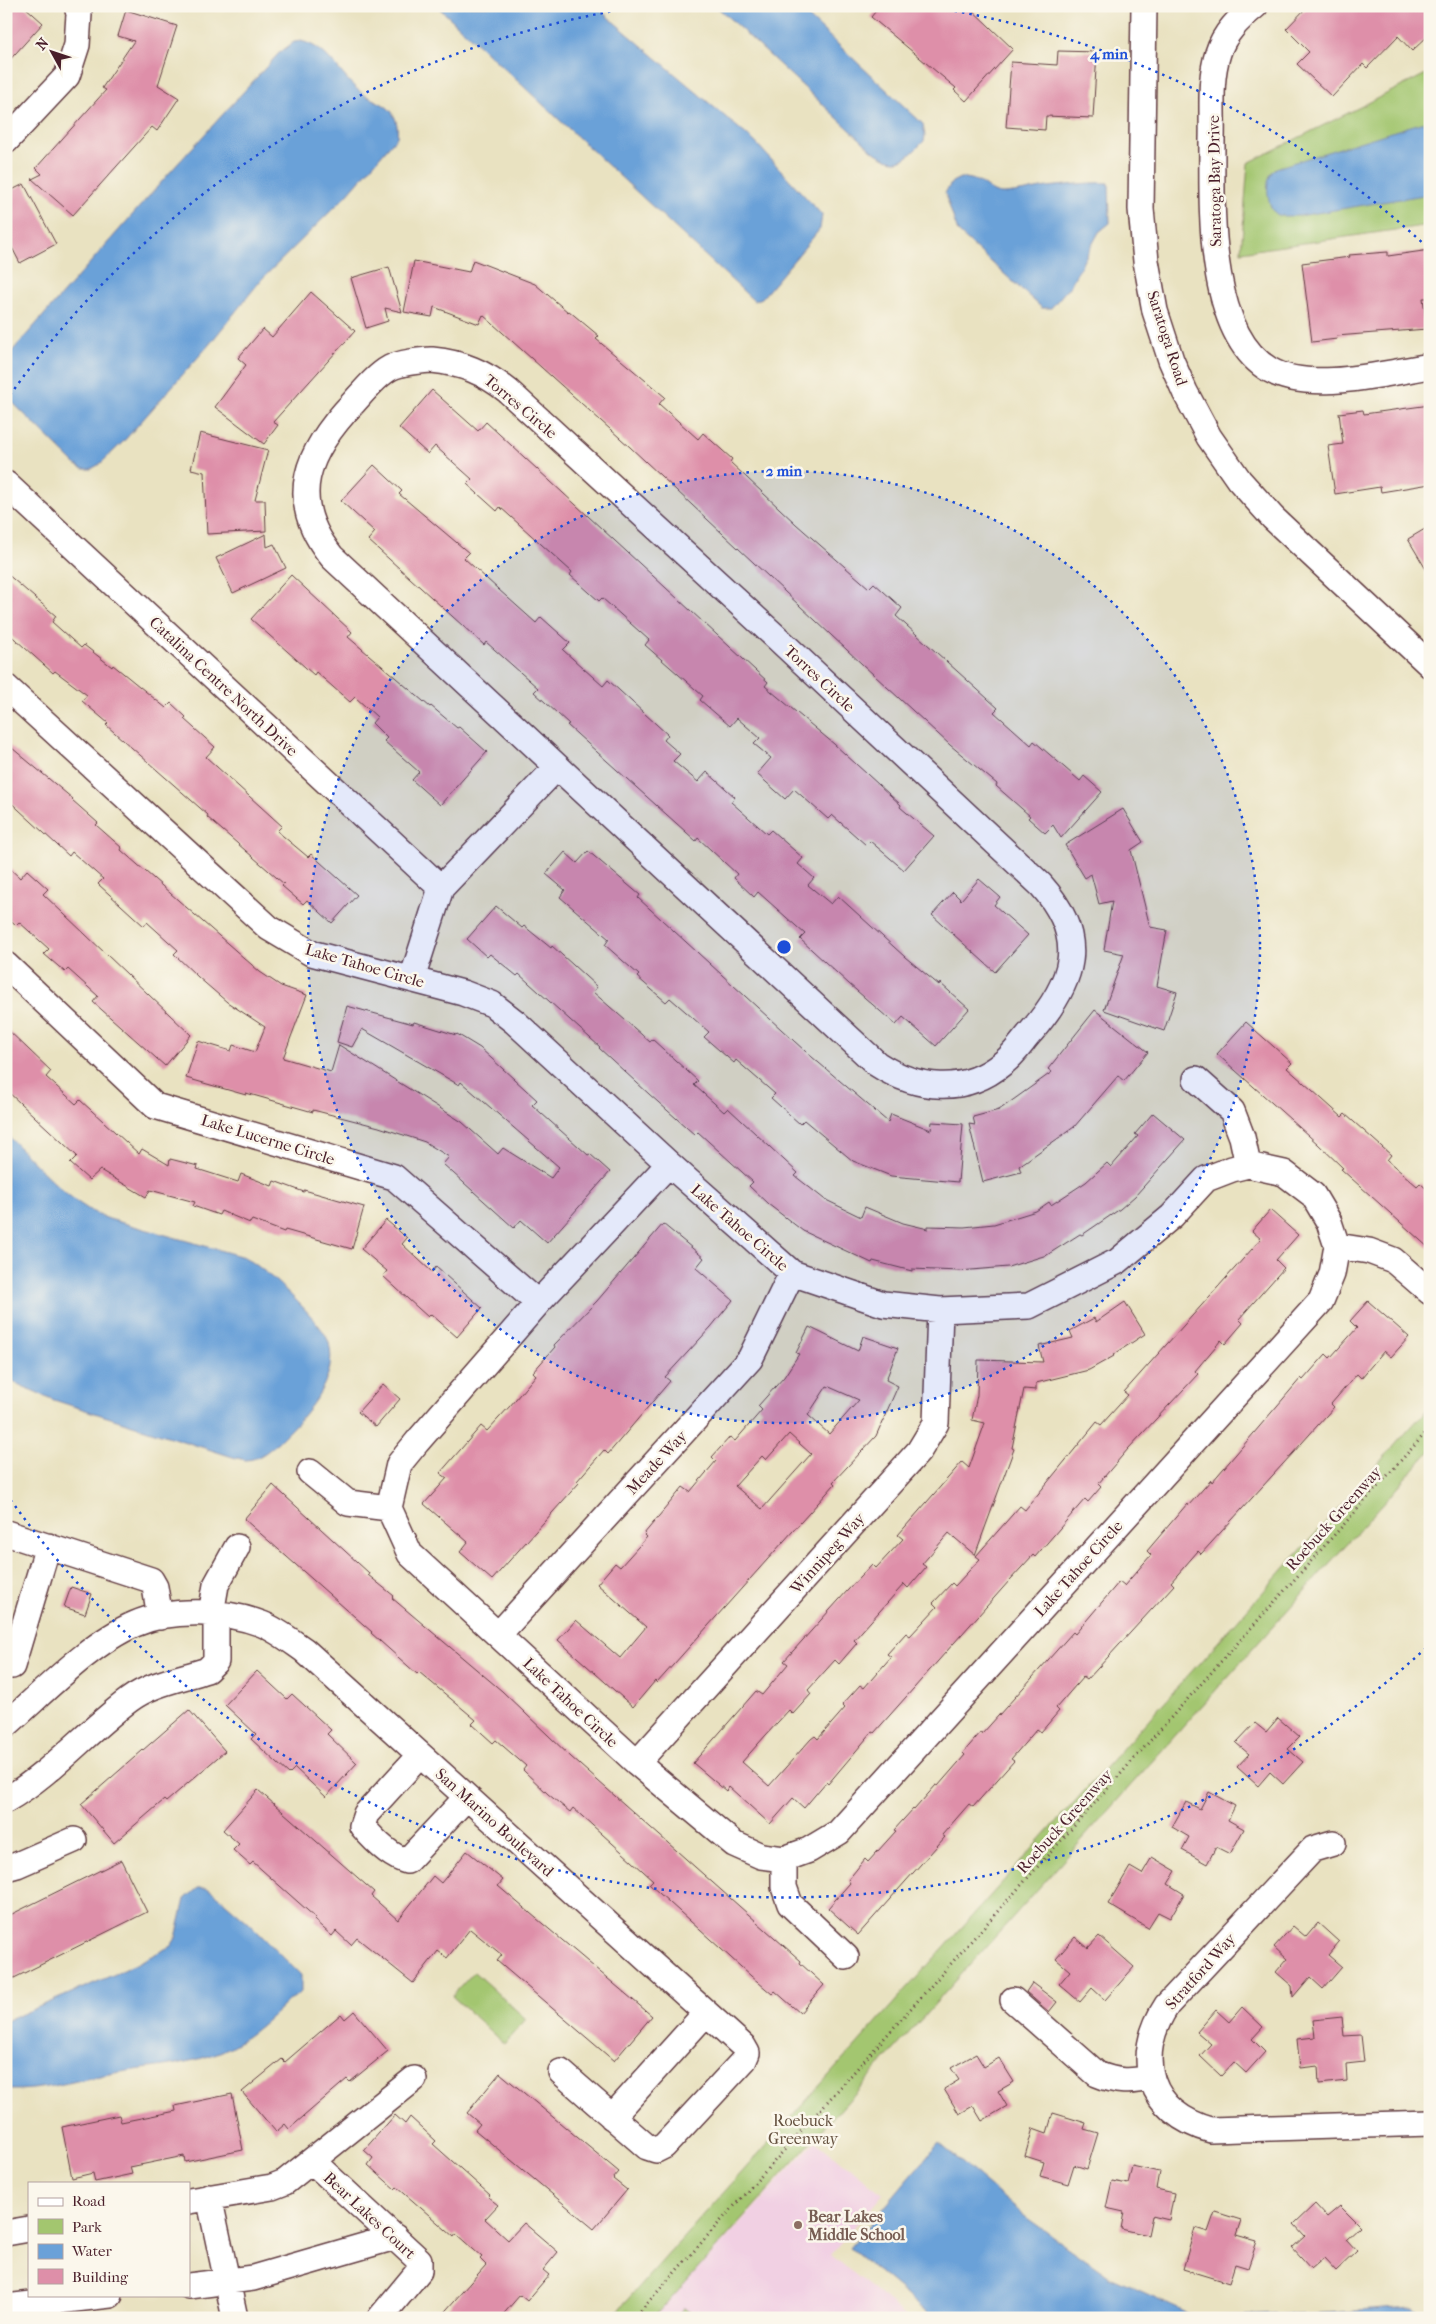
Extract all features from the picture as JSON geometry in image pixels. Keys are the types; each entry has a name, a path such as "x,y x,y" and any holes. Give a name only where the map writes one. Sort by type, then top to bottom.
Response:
{"street":[{"path":"6,141 67,76 78,46 79,14 77,6"},
{"name":"Saratoga Road","path":"1144,6 1142,210 1146,261 1156,311 1171,360 1185,392 1209,437 1239,480 1273,518 1430,665"},
{"name":"Saratoga Bay Drive","path":"1255,6 1232,27 1219,50 1213,80 1212,214 1214,246 1219,277 1232,324 1238,338 1257,361 1276,373 1297,380 1326,381 1430,366"},
{"name":"Torres Circle","path":"432,360 466,366 492,378 762,624 1034,878 1055,900 1064,918 1070,937 1067,977 1059,996 1048,1012 1005,1062 989,1074 971,1082 951,1086 932,1086 912,1082 894,1075 877,1064 557,767 332,557 320,543 311,526 306,508 305,489 308,470 315,452 344,412 390,368 410,362 432,360"},
{"name":"Catalina Centre North Drive","path":"6,484 441,888"},
{"name":"Lake Tahoe Circle","path":"6,687 269,928 311,953 463,993 492,1004 515,1022 669,1164 792,1273 883,1304 940,1310 1029,1306 1118,1261 1172,1216 1206,1180 1232,1168 1248,1165 1284,1173 1313,1195 1329,1222 1337,1246 1332,1274 1321,1301 839,1832 809,1850 784,1859 760,1856 734,1844 637,1763 410,1554 389,1508"},
{"path":"412,979 441,888 557,767"},
{"name":"Lake Lucerne Circle","path":"6,965 155,1106 394,1177 538,1303"},
{"path":"1196,1079 1232,1111 1242,1137 1248,1165"},
{"path":"310,1472 348,1503 389,1508 399,1464 538,1303 669,1164"},
{"path":"1337,1246 1369,1251 1393,1260 1430,1292"},
{"name":"Meade Way","path":"498,1634 750,1359 792,1273"},
{"name":"Winnipeg Way","path":"637,1763 919,1451 936,1423 940,1310"},
{"path":"6,1532 151,1580 155,1586 160,1617"},
{"path":"12,1666 48,1546"},
{"path":"6,1800 26,1789 129,1700 151,1688 212,1667 216,1661 214,1614 216,1585 237,1548"},
{"name":"San Marino Boulevard","path":"6,1725 85,1656 134,1624 176,1614 214,1614 261,1624 283,1635 304,1650 743,2046 747,2053 744,2060 664,2146 656,2150 647,2147 561,2072"},
{"path":"420,1755 366,1814 362,1826 367,1831 395,1856 407,1861 467,1797"},
{"path":"6,1868 74,1840"},
{"name":"Stratford Way","path":"1333,1843 1313,1849 1167,2006 1159,2018 1149,2046 1148,2061 1151,2077 1164,2102 1174,2112 1198,2126 1212,2130 1231,2131 1430,2123"},
{"path":"784,1859 784,1887 790,1904 846,1957"},
{"path":"1013,2000 1097,2074 1110,2080 1124,2082 1138,2081 1151,2077"},
{"path":"612,2116 706,2013"},
{"name":"Bear Lakes Court","path":"199,2199 285,2182 414,2079"},
{"name":"Bear Lakes Court","path":"312,2161 419,2260 421,2265 419,2270 380,2318"},
{"path":"199,2199 227,2281 235,2318"},
{"path":"6,2233 28,2229"},
{"path":"190,2286 253,2278 395,2237"},
{"path":"6,2307 101,2296"}],"path":[{"name":"Roebuck Greenway","path":"634,2318 1430,1428"}],"shaded area":[{"name":"Bear Lakes Middle School","path":"815,2141 883,2194 831,2255 909,2318 654,2318"}],"green space":[{"path":"1430,72 1430,225 1241,252 1248,163"},
{"name":"Roebuck Greenway","path":"1430,1406 1430,1451 654,2318 611,2318"},
{"path":"474,1972 526,2019 504,2044 452,1996"},
{"path":"684,2308 697,2318 676,2318"}],"water":[{"path":"437,6 595,6 755,142 822,215 820,229 762,298 754,301"},
{"path":"716,6 797,6 923,124 924,141 911,154 901,160 895,161 882,157 873,151"},
{"path":"301,41 320,50 354,86 391,111 397,124 397,137 346,196 261,280 208,346 123,442 100,464 91,469 83,469 76,465 6,396 6,358 172,170 279,53 294,42"},
{"path":"1430,120 1430,194 1299,216 1279,216 1272,210 1268,194 1268,182 1276,168"},
{"path":"960,178 975,180 999,194 1086,183 1109,183 1110,223 1099,232 1070,286 1051,308 1042,308 958,232 945,193 952,182"},
{"path":"6,1134 67,1194 94,1213 109,1219 244,1257 278,1283 316,1323 325,1334 329,1343 331,1357 325,1383 310,1408 271,1449 252,1459 236,1458 54,1400 6,1379"},
{"path":"198,1888 207,1888 213,1892 249,1923 301,1975 301,1992 248,2036 231,2047 208,2056 179,2064 119,2072 43,2088 6,2090 6,2021 120,1972 171,1946 176,1938 185,1899"},
{"path":"939,2143 1027,2218 1110,2277 1198,2317 1330,2313 1413,2307 1426,2318 934,2318 850,2248"}],"building":[{"path":"6,6 24,6 43,23 6,64"},
{"path":"880,6 968,6 1013,49 966,101 954,90 956,88 871,17"},
{"path":"1308,6 1424,6 1430,12 1430,34 1412,51 1398,36 1367,68 1363,64 1332,97 1297,64 1309,52 1286,29"},
{"path":"126,10 177,26 158,85 179,98 157,131 152,127 73,215 32,179 42,174 36,168 106,90 102,88 134,41 118,36"},
{"path":"1058,51 1097,52 1093,118 1046,116 1045,130 1006,127 1011,62 1057,65"},
{"path":"24,184 56,244 20,263 6,236 6,193"},
{"path":"1430,250 1430,298 1423,298 1427,329 1336,336 1337,339 1312,342 1302,263 1350,257 1349,255 1388,252 1388,256"},
{"path":"473,260 535,284 599,336 596,339 665,397 659,404 698,439 703,433 732,459 730,462 796,524 869,588 874,583 902,608 896,616 998,708 994,712 1031,745 1034,741 1080,781 1084,776 1102,792 1061,838 1053,825 1045,833 1028,818 1030,816 996,786 997,784 950,745 630,447 483,315 479,324 434,307 432,317 404,312 414,261 469,272"},
{"path":"389,267 402,312 385,308 388,321 366,328 351,278"},
{"path":"311,292 355,331 273,422 278,425 264,444 215,407 246,365 238,358 263,329 272,337"},
{"path":"432,390 478,431 486,422 768,682 765,686 834,744 901,805 900,807 934,836 904,870 870,841 866,845 832,815 828,819 794,789 785,799 757,774 771,758 754,744 760,738 737,718 730,726 700,700 703,696 645,645 649,640 602,598 599,601 570,575 572,572 500,507 497,511 467,484 472,479 435,446 428,454 399,428"},
{"path":"1430,405 1430,484 1381,492 1380,487 1335,494 1328,446 1343,444 1339,413 1363,410 1364,414"},
{"path":"200,433 268,450 255,500 265,500 266,531 207,534 204,472 191,469"},
{"path":"374,465 402,491 399,494 469,553 464,558 498,589 536,623 541,617 570,643 563,650 603,686 608,680 668,735 664,740 680,754 673,761 698,782 707,772 735,797 731,802 767,834 771,830 803,858 798,864 814,878 808,885 831,904 838,896 905,957 939,985 940,983 969,1009 936,1046 903,1017 896,1025 849,984 800,939 805,934 758,892 754,897 734,878 737,874 698,838 696,841 567,725 569,724 534,692 538,688 486,642 484,645 368,540 375,532 341,501"},
{"path":"1430,526 1430,576 1408,539"},
{"path":"266,534 267,547 274,544 286,568 233,593 216,558"},
{"path":"6,573 56,616 52,622 81,648 84,645 112,667 113,665 166,708 171,703 186,717 184,719 215,747 206,757 282,826 277,831 308,857 311,854 357,895 332,923 307,900 303,904 282,886 284,884 106,725 108,723 82,701 87,695 55,671 53,673 6,631"},
{"path":"291,575 352,632 348,637 430,707 457,728 459,727 487,752 440,805 412,780 419,772 384,741 387,738 372,723 377,717 355,697 350,702 316,672 314,675 251,619"},
{"path":"6,743 73,799 98,823 96,825 122,848 121,850 260,972 281,986 307,995 283,1058 331,1072 339,1045 462,1122 498,1154 503,1148 551,1178 559,1167 461,1082 459,1085 362,1029 352,1047 337,1042 347,1006 457,1034 480,1048 537,1100 532,1105 610,1172 547,1243 521,1220 514,1228 443,1164 449,1157 425,1142 379,1127 313,1110 313,1112 246,1093 246,1095 186,1078 198,1041 231,1051 233,1045 255,1052 265,1027 227,1002 198,977 174,954 178,950 147,922 144,926 98,884 103,879 72,852 69,856 6,798"},
{"path":"1123,809 1143,842 1131,850 1150,927 1167,930 1157,986 1177,992 1164,1031 1104,1010 1124,954 1104,950 1112,901 1099,904 1091,874 1085,878 1065,845"},
{"path":"588,851 640,895 638,898 805,1051 888,1122 891,1114 931,1130 932,1122 963,1124 958,1182 891,1176 853,1161 804,1120 800,1124 771,1098 775,1094 736,1060 734,1063 704,1037 709,1032 670,998 666,1002 637,977 639,975 605,945 609,939 560,897 565,890 546,874 565,852 577,863"},
{"path":"6,865 20,878 27,870 48,889 43,894 191,1035 165,1066 93,1002 98,996 68,969 65,972 44,954 49,949 19,922 16,925 6,916"},
{"path":"979,879 1000,897 994,905 1028,935 995,972 932,915 953,892 961,900"},
{"path":"496,906 522,928 524,926 551,948 552,946 597,987 593,992 650,1042 652,1039 698,1081 694,1085 724,1112 728,1108 798,1173 795,1176 824,1199 861,1217 865,1207 903,1223 928,1229 928,1226 964,1227 994,1224 1036,1211 1049,1202 1051,1205 1086,1182 1107,1163 1111,1167 1138,1136 1135,1134 1153,1113 1185,1140 1135,1196 1120,1209 1082,1235 1080,1234 1047,1255 1008,1267 959,1271 912,1269 912,1271 873,1261 872,1263 803,1231 768,1204 749,1186 753,1182 698,1132 695,1135 519,974 517,976 490,954 487,957 467,939"},
{"path":"1095,1010 1148,1052 1124,1081 1118,1076 1074,1127 1019,1166 1021,1172 983,1182 969,1124 975,1125 973,1117 999,1110 1052,1072 1048,1069"},
{"path":"1246,1022 1292,1063 1287,1068 1342,1117 1345,1114 1391,1155 1387,1160 1417,1186 1420,1183 1430,1192 1430,1249 1341,1169 1343,1168 1318,1144 1217,1054"},
{"path":"6,1028 51,1071 46,1077 76,1104 80,1100 139,1154 142,1149 169,1165 170,1159 198,1166 197,1169 238,1182 241,1174 272,1186 274,1181 304,1192 304,1190 364,1207 352,1249 285,1230 284,1232 252,1220 250,1223 221,1211 219,1215 193,1206 195,1202 150,1190 146,1197 100,1170 89,1180 70,1163 77,1156 6,1090"},
{"path":"1270,1210 1298,1235 1276,1260 1284,1268 1239,1319 1243,1323 1225,1344 1221,1340 1195,1371 1198,1374 1128,1449 1098,1484 1101,1487 1088,1502 1085,1499 1035,1557 1033,1555 874,1733 872,1732 828,1784 826,1782 804,1808 793,1798 770,1824 729,1787 726,1791 693,1763 756,1691 762,1695 788,1664 784,1661 872,1564 876,1568 903,1539 898,1535 962,1462 969,1468 985,1423 972,1420 977,1395 978,1360 1043,1362 1039,1346 1073,1338 1070,1331 1094,1318 1096,1322 1125,1302 1145,1334 1114,1356 1089,1370 1036,1383 1036,1390 1024,1389 1012,1448 1014,1449 975,1555 949,1533 922,1564 926,1567 908,1588 904,1584 854,1640 857,1643 839,1664 835,1660 808,1690 811,1694 793,1714 789,1710 766,1735 742,1762 769,1786 811,1739 815,1736 818,1739 845,1708 842,1705 860,1685 864,1688 891,1657 887,1654 906,1633 910,1636 937,1607 933,1603 952,1583 955,1586 980,1559 976,1556 1020,1506 1025,1510 1097,1422 1101,1425 1128,1395 1124,1392 1261,1239 1252,1231"},
{"path":"386,1220 407,1238 402,1244 432,1272 436,1267 482,1308 457,1337 431,1314 428,1317 408,1299 383,1276 387,1271 361,1249"},
{"path":"663,1224 704,1258 696,1268 733,1300 665,1377 670,1381 608,1454 604,1450 577,1481 579,1483 492,1580 460,1552 468,1542 424,1504 447,1478 440,1473 481,1426 487,1431 510,1406 536,1375 533,1372 555,1347 554,1345 597,1301"},
{"path":"1368,1301 1409,1337 1391,1357 1384,1351 1361,1378 1357,1374 1331,1404 1334,1407 1201,1554 1198,1551 1171,1582 1174,1585 1087,1680 1083,1677 1056,1708 1059,1711 1041,1732 1037,1729 1011,1759 1014,1761 973,1807 969,1804 942,1835 945,1837 858,1935 828,1908 850,1883 848,1880 865,1859 868,1862 913,1809 936,1785 938,1786 965,1755 963,1753 981,1732 982,1734 1073,1632 1075,1634 1119,1582 1124,1586 1151,1555 1147,1551 1187,1504 1188,1506 1211,1480 1212,1482 1301,1378 1303,1380 1326,1354 1330,1358 1357,1328 1350,1321"},
{"path":"809,1327 858,1351 863,1336 898,1348 886,1380 898,1386 876,1436 833,1482 835,1484 657,1683 655,1681 633,1707 558,1640 576,1620 620,1658 646,1627 597,1584 615,1563 620,1567 647,1537 644,1534 683,1487 690,1492 716,1461 712,1457 730,1437 735,1441 762,1410 758,1406 784,1377 799,1354 796,1353","holes":["827,1386 859,1400 829,1434 808,1415","789,1434 811,1454 762,1509 735,1486 762,1456 766,1460"]},
{"path":"383,1384 400,1399 376,1427 358,1412"},
{"path":"273,1485 369,1573 368,1575 394,1596 392,1598 502,1691 571,1757 801,1961 800,1963 824,1985 800,2013 775,1991 772,1994 751,1976 649,1884 653,1880 573,1808 570,1812 548,1794 523,1770 526,1766 496,1740 493,1743 472,1724 476,1720 419,1672 417,1674 244,1519"},
{"path":"71,1587 92,1594 85,1614 64,1607"},
{"path":"257,1671 287,1699 292,1694 331,1730 327,1734 357,1763 326,1797 295,1768 289,1774 251,1739 256,1734 225,1705"},
{"path":"189,1710 225,1751 166,1802 164,1800 114,1843 81,1804"},
{"path":"1278,1718 1300,1737 1288,1749 1303,1762 1283,1784 1270,1772 1258,1786 1237,1767 1249,1754 1236,1743 1255,1723 1266,1732"},
{"path":"258,1790 374,1892 371,1896 398,1920 433,1876 441,1883 467,1851 503,1880 498,1886 652,2016 614,2061 497,1961 502,1955 470,1929 447,1958 438,1951 413,1983 357,1938 351,1945 336,1931 332,1936 314,1920 316,1918 253,1862 250,1865 233,1850 239,1844 223,1830"},
{"path":"1209,1792 1235,1806 1228,1820 1244,1829 1230,1854 1216,1847 1207,1864 1182,1850 1189,1837 1172,1827 1186,1802 1200,1809"},
{"path":"1152,1857 1176,1871 1168,1884 1184,1894 1170,1918 1158,1912 1148,1928 1108,1904 1130,1867 1142,1874"},
{"path":"121,1860 147,1912 6,1982 6,1917"},
{"path":"1318,1923 1339,1942 1328,1955 1342,1967 1323,1989 1310,1977 1293,1997 1292,1986 1276,1972 1287,1959 1274,1947 1293,1926 1306,1937"},
{"path":"1099,1936 1134,1967 1105,2000 1092,1988 1080,2002 1059,1984 1070,1971 1056,1959 1075,1937 1088,1948"},
{"path":"1032,1983 1057,2002 1049,2012 1026,1992"},
{"path":"1242,2007 1263,2027 1252,2039 1265,2052 1246,2073 1234,2062 1221,2076 1200,2056 1211,2044 1197,2032 1216,2010 1229,2022"},
{"path":"354,2011 388,2051 350,2082 347,2079 289,2129 285,2124 276,2132 242,2092 282,2059 285,2062 341,2014 345,2019"},
{"path":"1342,2017 1344,2036 1361,2035 1364,2062 1346,2064 1347,2081 1319,2084 1318,2066 1300,2068 1297,2039 1315,2037 1313,2020"},
{"path":"976,2054 984,2067 999,2058 1014,2082 998,2091 1007,2106 982,2121 973,2106 959,2114 944,2089 959,2080 951,2068"},
{"path":"500,2073 619,2172 613,2179 627,2190 594,2229 475,2130 480,2124 467,2113"},
{"path":"232,2094 243,2150 185,2162 184,2156 130,2167 132,2174 95,2182 93,2173 72,2178 62,2127 119,2115 121,2122 176,2111 175,2106"},
{"path":"1053,2113 1086,2123 1084,2129 1098,2133 1087,2169 1074,2165 1068,2184 1040,2176 1044,2162 1025,2156 1033,2128 1047,2133"},
{"path":"395,2115 405,2124 410,2117 436,2141 433,2144 490,2195 488,2197 498,2205 485,2219 508,2240 524,2223 558,2252 543,2270 549,2275 527,2301 520,2295 500,2318 439,2318 486,2265 480,2259 482,2257 456,2234 454,2237 397,2187 395,2189 368,2165 373,2158 364,2150"},
{"path":"1132,2166 1159,2172 1156,2189 1174,2193 1169,2220 1152,2216 1148,2235 1121,2229 1124,2212 1106,2208 1112,2181 1128,2184"},
{"path":"1315,2204 1327,2217 1340,2206 1360,2226 1346,2239 1357,2251 1336,2271 1324,2258 1311,2269 1292,2248 1305,2236 1294,2224"},
{"path":"1215,2212 1241,2220 1236,2235 1257,2241 1248,2268 1235,2264 1229,2283 1183,2269 1195,2228 1208,2232"}],"place":[{"name":"Bear Lakes Middle School","path":"798,2225"}]}
